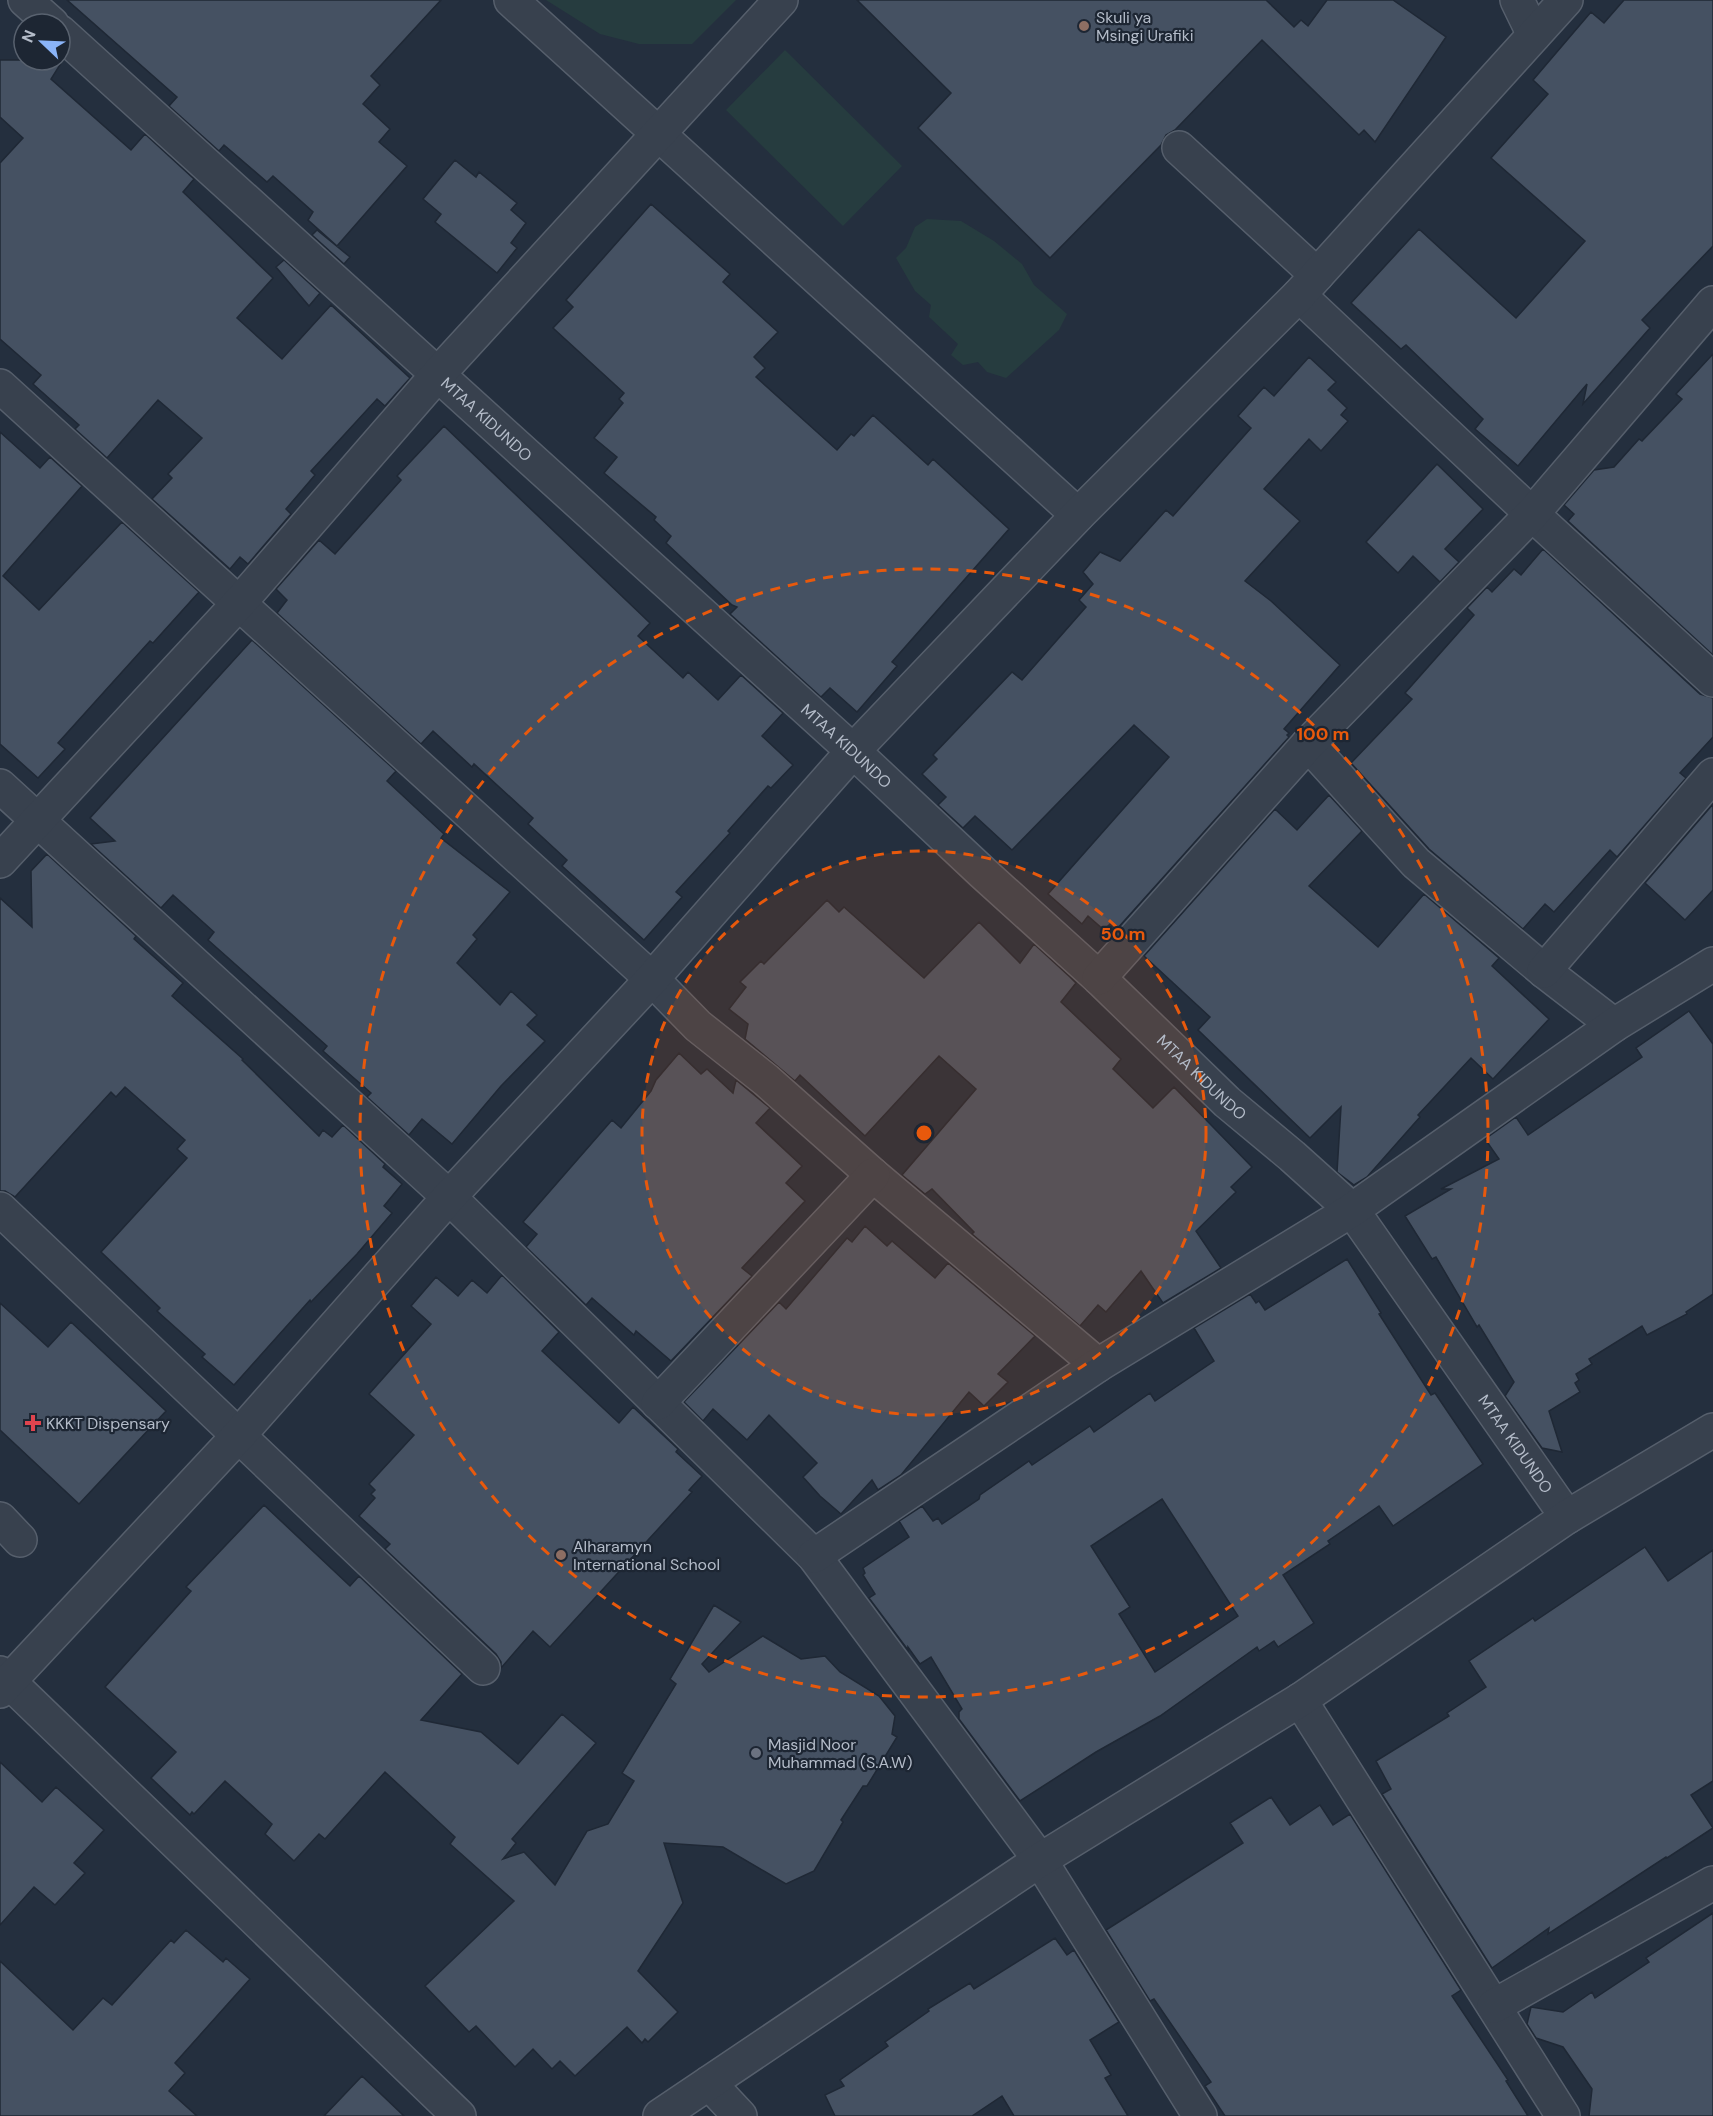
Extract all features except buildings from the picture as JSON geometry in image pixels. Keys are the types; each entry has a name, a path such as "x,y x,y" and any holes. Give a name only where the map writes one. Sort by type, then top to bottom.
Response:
{"street":[{"path":"25,0 38,12"},
{"path":"511,0 1078,514"},
{"path":"0,861 240,602 439,373 781,0"},
{"path":"1516,0 1534,35"},
{"path":"459,2116 3,1682 239,1435 449,1197 652,979 853,751 1078,514 1308,285 1566,0"},
{"name":"MTAA KIDUNDO","path":"72,43 439,373 853,751 1099,978 1227,1102 1352,1210 1567,1517"},
{"path":"1179,148 1308,285 1532,514 1713,680"},
{"path":"1099,978 1308,744 1532,514 1713,303"},
{"path":"0,386 652,979 698,1026 766,1080 873,1175 1098,1365"},
{"path":"1308,744 1416,863 1544,971 1614,1025"},
{"path":"1544,971 1713,775"},
{"path":"0,786 449,1197 814,1556 1040,1860 1200,2116"},
{"path":"814,1556 1098,1365 1352,1210 1614,1025 1713,964"},
{"path":"658,1403 873,1175"},
{"path":"0,1209 483,1668"},
{"path":"660,2116 1040,1860 1300,1700 1567,1517 1713,1430"},
{"path":"1300,1700 1563,2116"},
{"path":"1494,2006 1713,1883"},
{"path":"709,2083 740,2116"}],"green space":[{"path":"546,0 736,0 692,44 639,44 600,34"},
{"path":"785,50 902,166 843,226 726,110"},
{"path":"927,219 961,221 994,241 1022,264 1034,285 1067,314 1059,330 1006,378 987,372 978,362 963,365 951,355 958,344 929,317 931,305 915,291 896,258 906,248 915,227"}],"place":[{"name":"Skuli ya Msingi Urafiki","path":"1084,26"},
{"name":"KKKT Dispensary","path":"33,1423"},
{"name":"Alharamyn International School","path":"561,1555"},
{"name":"Masjid Noor Muhammad (S.A.W)","path":"756,1753"}]}
